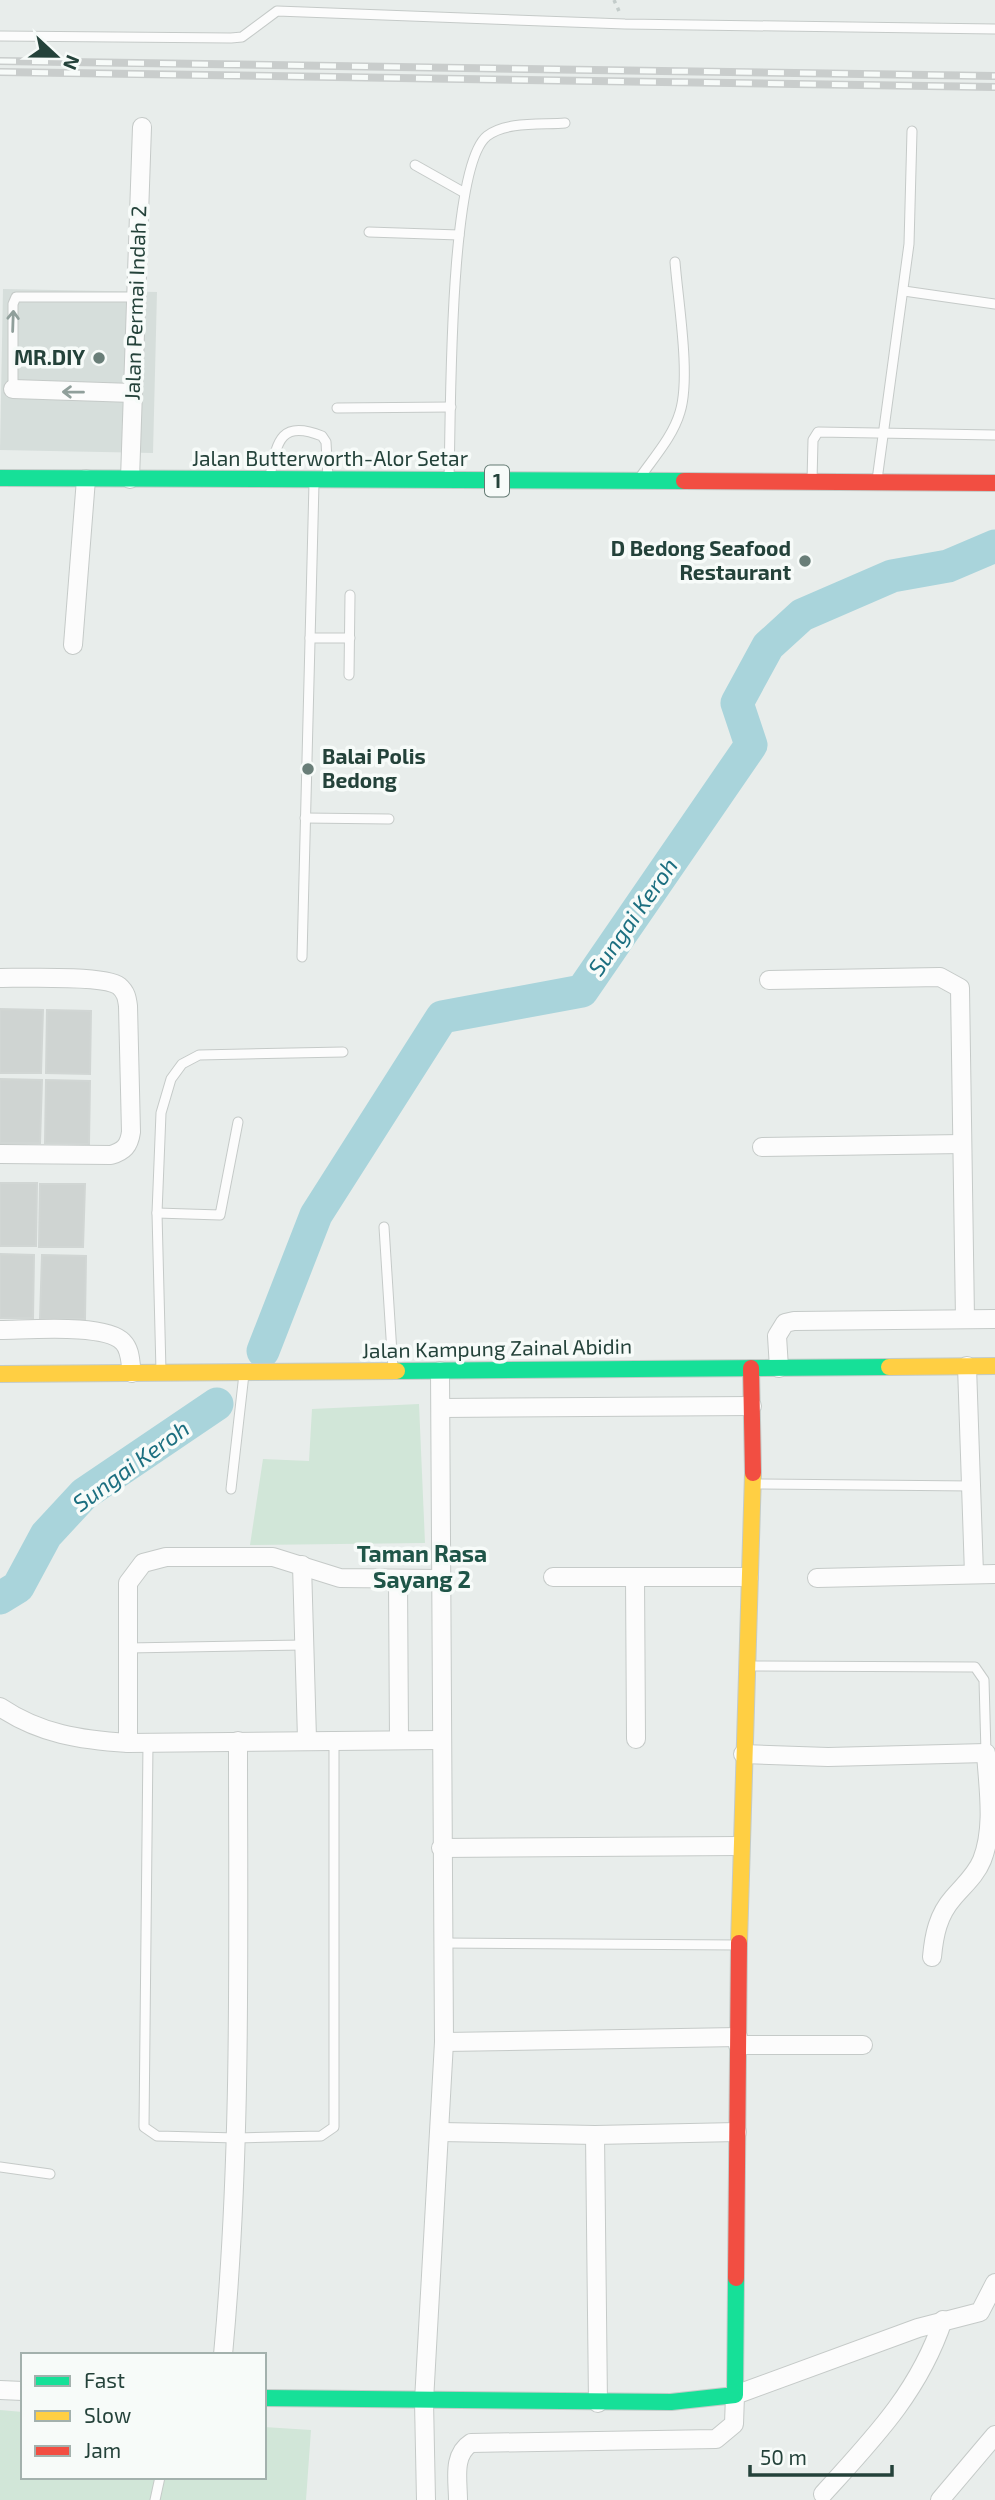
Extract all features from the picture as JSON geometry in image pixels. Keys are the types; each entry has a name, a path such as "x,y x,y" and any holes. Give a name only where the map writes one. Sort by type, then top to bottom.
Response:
{"street":[{"name":"Jalan Permai Indah 2","path":"130,479 142,127"},
{"path":"13,389 133,393"},
{"name":"Jalan Butterworth-Alor Setar","path":"0,478 995,483"},
{"path":"73,645 86,479"},
{"path":"769,980 940,977 952,981 960,988 965,1319"},
{"path":"0,978 101,980 120,987 126,994 131,1132 130,1143 122,1152 111,1155 0,1154"},
{"path":"762,1147 962,1144"},
{"path":"779,1368 777,1336 785,1323 995,1319"},
{"path":"0,1330 90,1331 113,1335 127,1348 132,1373"},
{"path":"967,1366 974,1574"},
{"name":"Jalan Kampung Zainal Abidin","path":"0,1374 995,1366"},
{"path":"458,2500 458,2458 462,2449 471,2443 708,2441 721,2437 734,2424 740,1846 753,1484 751,1368"},
{"path":"426,2500 424,2401 444,2042 440,1740 440,1371"},
{"path":"440,1408 752,1406"},
{"path":"128,1743 128,1583 142,1563 166,1557 273,1556 326,1576 340,1578 440,1579"},
{"path":"302,1565 307,1739"},
{"path":"817,1578 995,1574"},
{"path":"553,1577 749,1577"},
{"path":"635,1577 636,1739"},
{"path":"398,1579 399,1740"},
{"path":"0,1707 25,1723 51,1732 88,1740 128,1743 307,1739 440,1740"},
{"path":"223,2353 237,2138 238,1741"},
{"path":"743,1754 828,1757 991,1754 990,1825 986,1850 976,1873 944,1909 935,1933 932,1957"},
{"path":"441,1848 740,1846"},
{"path":"444,2042 738,2041 863,2045"},
{"path":"440,2132 737,2132"},
{"path":"595,2134 597,2403"},
{"path":"266,2398 597,2403 671,2402 735,2395 943,2320 988,2314 995,2283"},
{"path":"823,2494 886,2424 912,2389 943,2320"},
{"path":"0,2390 21,2391"},
{"path":"940,2500 995,2435"}],"lane":[{"path":"0,36 231,38 242,37 277,11 639,24 995,29"},
{"path":"449,481 459,235 463,192 473,155 486,136 503,128 565,123"},
{"path":"877,483 909,244 912,131"},
{"path":"415,165 463,192"},
{"path":"369,232 459,235"},
{"path":"637,481 671,432 681,411 682,368 675,262"},
{"path":"904,291 995,304"},
{"path":"13,389 13,304 16,297 136,297"},
{"path":"337,408 451,407"},
{"path":"269,480 277,442 282,434 290,431 322,436 326,442 310,638 302,957"},
{"path":"812,482 813,440 818,432 883,431 995,435"},
{"path":"349,675 350,595"},
{"path":"310,638 350,638"},
{"path":"305,818 389,819"},
{"path":"161,1373 157,1213 161,1113 171,1079 182,1064 199,1055 343,1052"},
{"path":"157,1213 220,1215 238,1122"},
{"path":"384,1227 393,1371"},
{"path":"231,1489 244,1372"},
{"path":"753,1484 972,1486"},
{"path":"128,1648 305,1645"},
{"path":"748,1667 975,1667 984,1680 991,1754"},
{"path":"148,1743 144,2127 157,2136 237,2138 321,2136 334,2127 334,1740"},
{"path":"443,1943 739,1945"},
{"path":"0,2167 50,2174"},
{"path":"155,2500 160,2479"}],"shaded area":[{"path":"3,289 157,292 153,453 0,450"}],"green space":[{"path":"419,1404 425,1543 250,1545 263,1459 309,1461 312,1409"},
{"path":"0,2410 21,2412 21,2479 266,2479 266,2427 311,2430 306,2500 0,2500"}],"building":[{"path":"0,1009 43,1010 41,1073 0,1073"},
{"path":"47,1010 91,1011 90,1074 46,1073"},
{"path":"0,1079 42,1080 40,1143 0,1143"},
{"path":"46,1080 90,1081 89,1144 45,1143"},
{"path":"0,1183 37,1183 36,1246 0,1246"},
{"path":"40,1184 85,1184 83,1247 39,1247"},
{"path":"0,1254 34,1255 33,1318 0,1318"},
{"path":"42,1255 86,1256 85,1319 40,1319"}],"waterway":[{"name":"Sungai Keroh","path":"263,1351 316,1215 442,1017 582,991 751,745 737,703 768,646 802,615 892,576 948,566 995,546"},
{"name":"Sungai Keroh","path":"0,1598 18,1587 46,1535 84,1494 217,1404"}],"railway":[{"path":"0,61 995,76"},
{"path":"0,72 995,87"}],"traffic: fast":[{"path":"0,478 684,481"},
{"path":"397,1371 889,1367"},
{"path":"266,2398 671,2402 735,2395 736,2278"}],"traffic: slow":[{"path":"889,1367 995,1366"},
{"path":"0,1374 397,1371"},
{"path":"739,1943 753,1473"}],"traffic: jam":[{"path":"684,481 995,483"},
{"path":"751,1368 753,1473"},
{"path":"736,2278 739,1943"}],"place":[{"name":"MR.DIY","path":"99,358"},
{"name":"D Bedong Seafood Restaurant","path":"805,561"},
{"name":"Balai Polis Bedong","path":"308,769"}],"district":[{"name":"Taman Rasa Sayang 2","path":"422,1567"}]}
